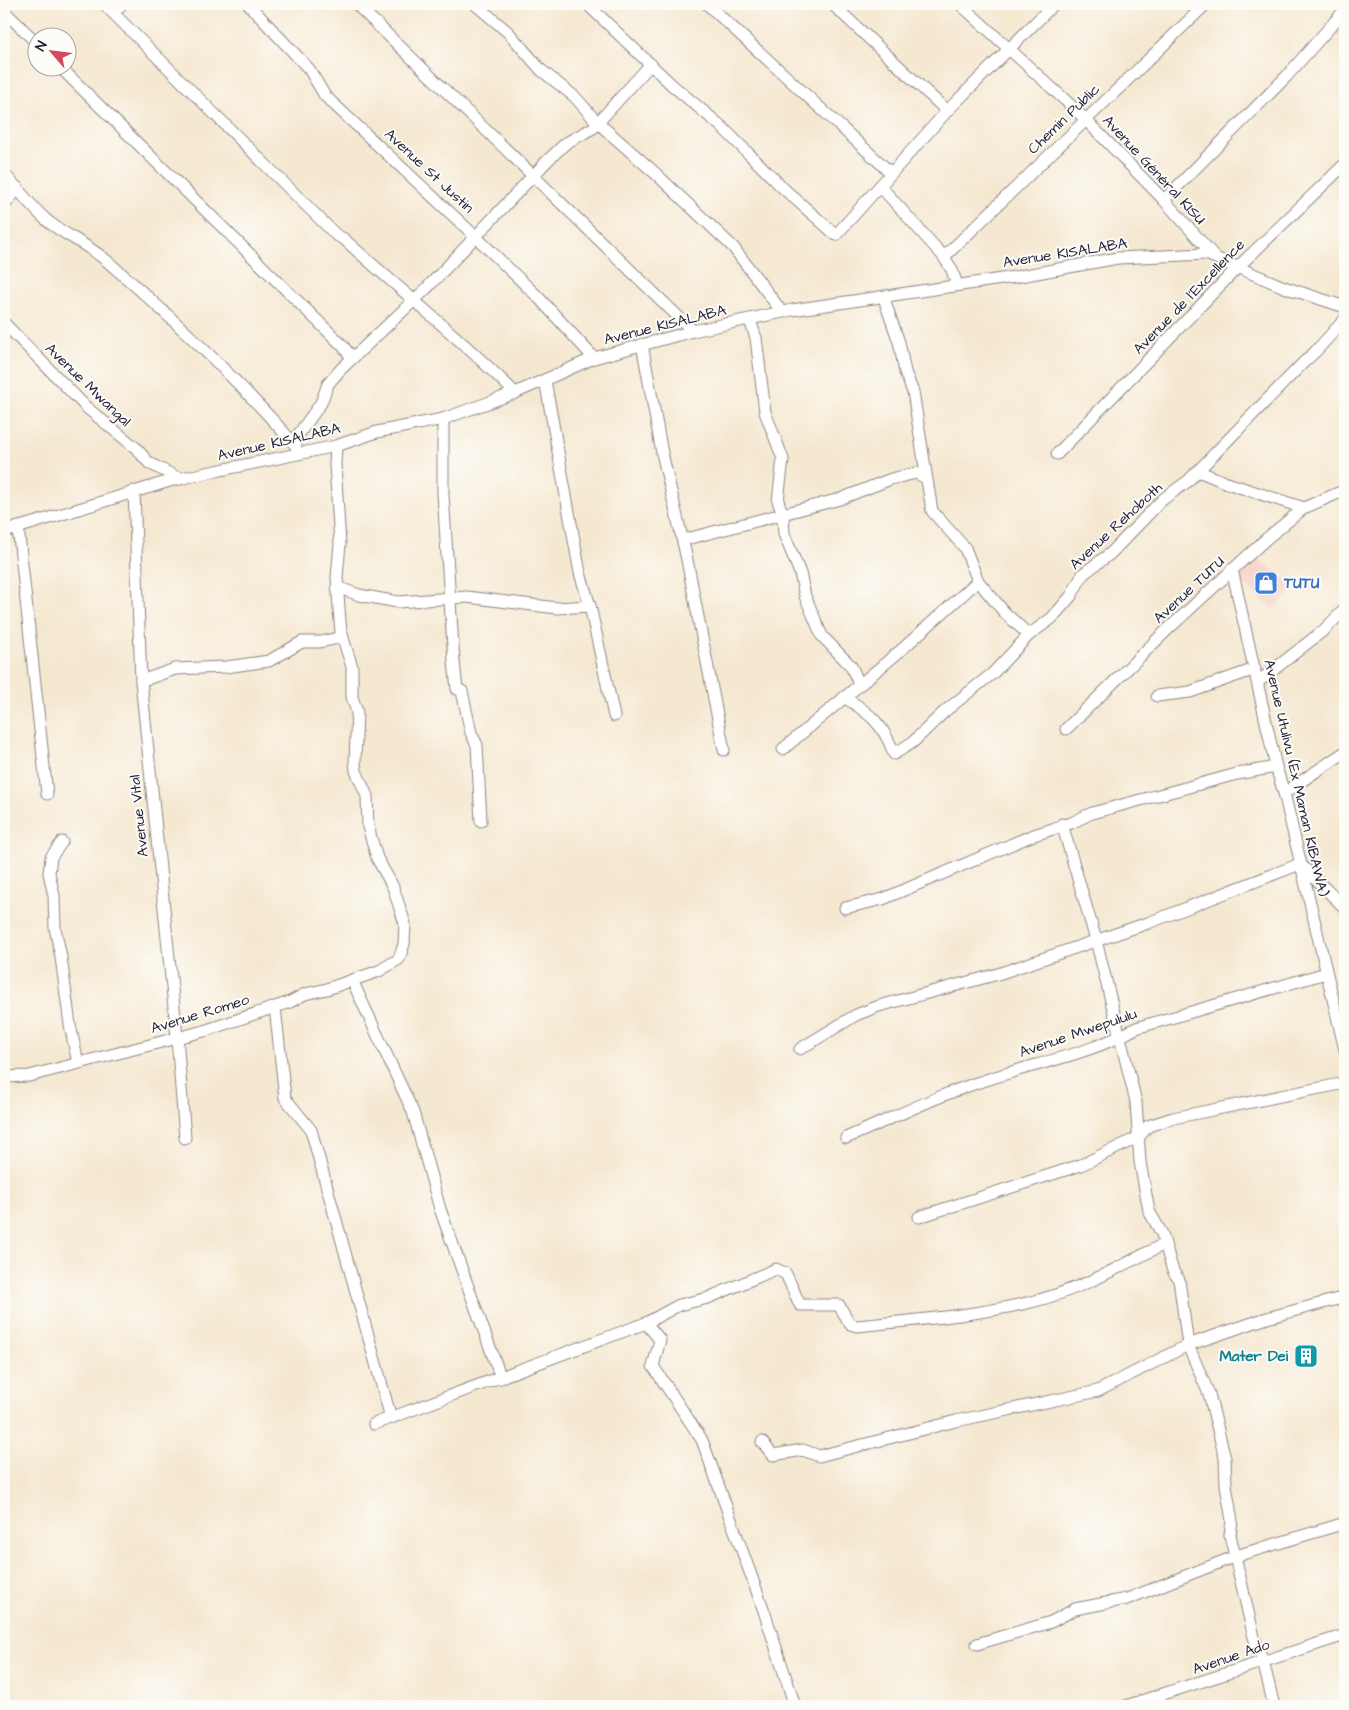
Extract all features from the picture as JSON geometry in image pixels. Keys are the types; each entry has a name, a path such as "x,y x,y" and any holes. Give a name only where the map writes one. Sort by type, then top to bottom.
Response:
{"street":[{"path":"104,4 336,234 475,352 515,393"},
{"path":"113,13 122,4"},
{"name":"Avenue St Justin","path":"248,4 309,69 325,96 539,298 594,358"},
{"path":"356,4 693,331"},
{"path":"475,4 509,33 541,70 575,97 597,122 654,172 733,248 782,312"},
{"path":"587,4 672,85 722,127 784,189 836,235 948,111 1054,4"},
{"path":"707,4 891,173"},
{"path":"832,4 948,111"},
{"name":"Avenue Général KISU","path":"960,4 1085,118 1164,200 1215,257"},
{"name":"Chemin Public","path":"944,257 1085,118 1206,4"},
{"path":"1164,200 1286,78 1345,10"},
{"path":"4,11 28,34"},
{"path":"293,442 321,403 328,384 352,358 414,301 533,175 566,143 592,128 651,64"},
{"path":"71,78 329,332 352,358"},
{"name":"Avenue de l'Excellence","path":"1057,454 1238,267 1345,164"},
{"path":"4,174 29,203 51,223 88,245 153,302 250,393 302,453"},
{"path":"880,186 944,257 952,270 956,285"},
{"path":"4,206 18,188"},
{"name":"Avenue KISALABA","path":"4,532 134,491 180,479 336,446 377,432 443,419 515,393 594,358 693,331 782,312 1118,258 1206,254 1284,287 1345,308"},
{"path":"885,296 886,305 899,342 905,372 913,392 932,511 965,548 978,581 1005,613 1029,635"},
{"name":"Avenue Rehoboth","path":"844,696 868,712 887,733 894,754 913,742 944,712 993,672 1029,635 1061,610 1083,574 1111,553 1148,514 1198,471 1345,319"},
{"path":"750,320 756,338 765,412 783,459 778,501 783,515 784,534 800,573 805,596 822,636 850,666 859,684"},
{"name":"Avenue Mwangal","path":"4,323 87,408 136,448 150,463 180,479"},
{"path":"642,344 662,453 683,540 724,750"},
{"path":"545,380 580,573 590,606 614,716"},
{"path":"443,419 443,494 457,689 462,691 471,733 477,745 481,821"},
{"path":"141,681 175,669 226,667 269,661 302,642 320,642 343,637 338,587 340,544 335,464 336,446"},
{"path":"1198,471 1304,508"},
{"path":"683,540 840,499 891,479 916,473 926,478"},
{"name":"Avenue TUTU","path":"1066,729 1232,569 1304,508 1345,490"},
{"name":"Avenue Vital","path":"134,491 141,681 177,1038 185,1138"},
{"path":"18,527 47,794"},
{"name":"Avenue Utulivu (Ex Maman KIBAWA)","path":"1232,569 1276,767 1284,793 1345,1050"},
{"path":"782,749 978,581"},
{"path":"338,587 359,595 398,602 479,598 557,608 590,606"},
{"path":"1258,682 1324,630 1345,609"},
{"name":"Avenue Romeo","path":"4,1077 29,1076 204,1031 275,1007 305,994 327,989 379,971 399,960 404,944 405,924 393,887 377,858 370,832 368,796 356,771 357,712 352,697 352,667 343,637"},
{"path":"1157,696 1190,692 1255,669"},
{"path":"1284,793 1344,756"},
{"path":"845,908 883,899 1092,813 1237,774 1276,767"},
{"path":"1062,824 1096,940 1136,1102 1143,1182 1149,1211 1162,1234 1164,1244 1179,1280 1188,1345 1208,1394 1225,1458 1226,1485 1232,1521 1230,1535 1254,1637 1263,1661 1274,1706"},
{"path":"62,842 51,857 49,873 54,896 55,928 62,957 70,1025 78,1063"},
{"path":"800,1049 856,1015 879,1006 998,974 1148,923 1300,864 1345,908"},
{"name":"Avenue Mwepululu","path":"846,1138 984,1080 1119,1037 1136,1028 1326,973"},
{"path":"352,980 414,1112 440,1209 501,1378"},
{"path":"275,1007 285,1098 311,1130 392,1418"},
{"path":"919,1217 1081,1166 1139,1137 1148,1126 1173,1118 1345,1083"},
{"path":"374,1424 646,1324 680,1305 708,1298 776,1269 786,1274 800,1305 839,1305 850,1324 856,1326 975,1312 1031,1302 1072,1289 1105,1275 1164,1244"},
{"path":"762,1442 773,1455 803,1450 819,1456 956,1421 1098,1390 1188,1345 1266,1318 1345,1297"},
{"path":"646,1324 660,1340 653,1366 702,1440 764,1611 795,1706"},
{"path":"977,1644 1050,1622 1075,1609 1127,1599 1236,1556 1345,1523"},
{"name":"Avenue Ado","path":"1126,1706 1345,1635"}],"shaded area":[{"name":"TUTU","path":"1253,554 1295,588 1273,609 1238,579 1235,572"}],"place":[{"name":"TUTU","path":"1266,583"},
{"name":"Mater Dei","path":"1306,1356"}]}
